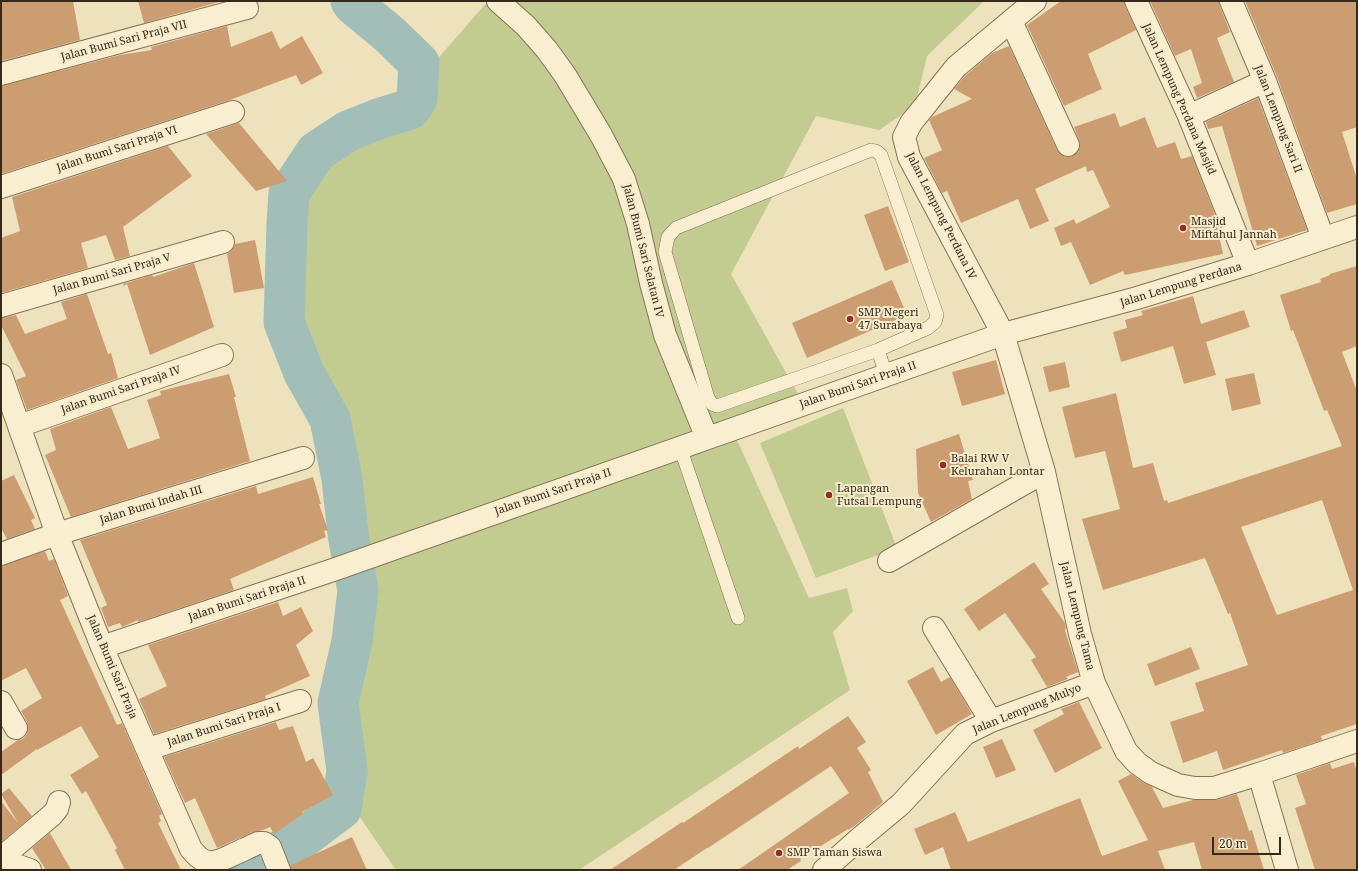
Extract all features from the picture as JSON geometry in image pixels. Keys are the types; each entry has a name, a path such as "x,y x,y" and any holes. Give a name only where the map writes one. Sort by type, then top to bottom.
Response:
{"street":[{"name":"Jalan Bumi Sari Selatan IV","path":"498,1 526,26 551,56 601,135 624,179 638,224 664,335 708,438"},
{"name":"Jalan Lempung Perdana IV","path":"1003,334 917,172 910,157 904,137 911,123 956,67 1035,1"},
{"name":"Jalan Lempung Perdana Masjid","path":"1136,1 1189,116 1248,264"},
{"name":"Jalan Lempung Sari II","path":"1231,1 1265,81 1323,238"},
{"name":"Jalan Bumi Sari Praja VII","path":"1,74 247,8"},
{"path":"1011,21 1068,145"},
{"path":"1189,116 1265,81"},
{"name":"Jalan Bumi Sari Praja VI","path":"1,187 232,112"},
{"name":"Jalan Lempung Perdana","path":"1003,334 1137,298 1248,264 1357,227"},
{"name":"Jalan Bumi Sari Praja V","path":"1,306 222,242"},
{"name":"Jalan Bumi Sari Praja II","path":"102,648 333,570 1003,334"},
{"name":"Jalan Lempung Tama","path":"1003,334 1044,472 1080,634 1094,683 1126,751 1137,763 1151,773 1178,785 1195,788 1214,788 1357,741"},
{"name":"Jalan Bumi Sari Praja IV","path":"19,426 222,355"},
{"name":"Jalan Bumi Sari Praja","path":"1,375 57,534 102,648 191,849 195,854 207,862 217,863 258,843 264,843 275,860"},
{"name":"Jalan Bumi Indah III","path":"1,554 57,534 303,458"},
{"path":"889,561 1044,472"},
{"path":"934,628 991,721"},
{"name":"Jalan Lempung Mulyo","path":"824,870 902,804 965,734 991,721 1094,683"},
{"name":"Jalan Bumi Sari Praja I","path":"148,750 300,701"},
{"path":"1,702 16,728"},
{"path":"1259,774 1287,870"},
{"path":"30,870 1,859 52,815 57,809 59,802"}],"lane":[{"path":"871,150 876,151 880,155 937,315 935,322 928,328 878,350 717,406 712,404 708,398 665,252 668,237 676,228 871,150"},
{"path":"878,350 886,375"},
{"path":"680,447 738,618"}],"green space":[{"path":"488,1 984,1 927,56 915,106 879,130 816,116 731,274 802,401 736,438 809,598 847,588 853,611 833,632 850,690 579,870 396,870 355,810 357,792 351,710 372,643 375,570 341,424 299,322 294,293 301,194 343,148 403,127 426,108 433,64"},
{"name":"Lapangan Futsal Lempung","path":"843,408 897,548 816,578 760,443"}],"building":[{"path":"1,1 73,1 80,40 1,61"},
{"path":"138,1 219,1 219,2 144,23"},
{"path":"1061,1 1124,1 1136,30 1088,54 1102,89 1064,106 1027,25"},
{"path":"1150,1 1219,1 1230,32 1217,38 1234,82 1197,98 1193,87 1202,83 1191,49 1175,56"},
{"path":"1245,1 1357,1 1357,127 1342,132 1357,179 1357,204 1327,213 1277,77"},
{"path":"227,26 231,47 272,31 280,49 302,36 323,73 301,85 296,75 230,100 1,174 1,86 120,55 152,50 151,47"},
{"path":"1009,46 1057,150 1061,155 1066,157 1073,156 1078,152 1080,147 1079,140 1074,127 1115,113 1120,127 1145,117 1157,148 1175,142 1181,159 1192,156 1214,212 1223,254 1125,275 1123,271 1090,285 1071,242 1061,246 1054,228 1074,219 1076,224 1110,207 1093,170 1087,172 1086,166 1035,189 1049,221 1030,229 1018,199 961,223 947,191 942,193 924,158 942,150 929,120 932,117 972,99 954,89 965,76 992,53"},
{"path":"1258,98 1307,230 1257,246 1222,126 1208,129 1206,122"},
{"path":"239,123 287,181 256,191 206,134"},
{"path":"168,146 192,176 123,227 130,256 115,260 106,235 81,243 88,268 1,293 1,238 20,231 12,197"},
{"path":"888,206 909,262 885,271 864,215"},
{"path":"255,240 264,288 234,293 227,254 232,250 235,244"},
{"path":"194,263 214,327 150,355 127,284 124,286 123,284 152,275 153,277"},
{"path":"1357,266 1357,346 1342,352 1357,391 1357,724 1321,736 1322,740 1283,753 1282,750 1223,770 1217,751 1183,763 1170,722 1204,711 1195,683 1248,665 1230,613 1228,614 1205,558 1103,590 1082,519 1120,509 1105,451 1075,458 1062,407 1116,393 1133,468 1153,463 1164,501 1167,500 1168,503 1342,446 1327,410 1324,411 1293,330 1291,331 1280,295 1321,282 1320,279 1330,274","holes":["1322,500 1353,590 1277,615 1241,527"]},
{"name":"SMP Negeri 47 Surabaya","path":"892,280 907,315 807,358 792,323"},
{"path":"87,294 108,354 111,353 118,378 27,410 16,380 26,376 1,325 1,318 16,315 25,334 67,319 61,302"},
{"path":"1193,296 1201,324 1244,310 1250,327 1206,342 1216,375 1184,384 1173,346 1121,362 1113,332 1127,328 1125,320 1143,315 1141,311"},
{"path":"996,360 1005,394 962,406 952,372"},
{"path":"1065,362 1070,387 1049,392 1043,367"},
{"path":"1254,373 1261,404 1232,411 1225,379"},
{"path":"229,374 236,397 234,397 250,461 71,517 45,455 56,450 50,429 111,407 128,449 160,438 147,400 161,395 160,391"},
{"name":"Balai RW V Kelurahan Lontar","path":"959,434 973,480 968,481 972,499 931,522 918,493 916,449"},
{"path":"14,475 35,518 31,520 35,529 7,539 1,528 1,481"},
{"path":"313,477 321,504 319,504 328,530 324,531 326,537 230,579 234,590 138,622 138,620 122,627 120,623 108,627 101,608 107,605 80,540 256,486 258,494"},
{"path":"45,551 49,561 54,559 68,596 60,600 117,725 122,723 162,814 159,816 161,821 158,823 181,870 125,870 115,850 117,848 86,791 82,794 70,775 99,757 81,726 37,749 1,775 1,752 18,740 23,739 27,734 27,722 21,711 42,698 26,668 1,681 1,566"},
{"path":"1034,562 1049,584 1041,589 1065,623 1065,630 1078,672 1066,677 1068,679 1047,687 1031,660 1036,657 1005,613 979,631 964,609"},
{"path":"278,602 283,616 301,607 313,631 296,645 310,676 265,696 266,699 154,734 139,699 167,686 148,645"},
{"path":"1191,647 1200,669 1155,686 1147,664"},
{"path":"933,667 941,682 950,677 972,714 936,735 907,681"},
{"path":"1079,702 1102,748 1055,773 1033,730 1064,714 1061,709"},
{"path":"848,716 866,742 857,748 871,770 868,772 883,802 856,825 800,859 801,861 787,870 738,870 849,793 831,766 674,870 610,870 798,746 799,749"},
{"path":"276,722 279,730 293,726 306,762 313,758 333,795 302,812 303,814 274,834 270,827 253,832 217,848 195,798 185,803 164,757"},
{"path":"1002,739 1016,770 996,778 983,747"},
{"path":"1354,762 1357,772 1357,870 1315,870 1295,808 1306,804 1296,775 1330,763 1332,769"},
{"path":"1131,774 1152,787 1163,808 1193,800 1217,800 1237,794 1249,831 1252,830 1264,870 1202,870 1194,842 1158,851 1165,870 951,870 943,847 925,855 914,829 955,812 968,842 1080,798 1102,856 1148,840 1118,781"},
{"path":"9,788 32,816 1,842 1,801 18,823 1,794"},
{"path":"50,833 71,870 46,870 32,848"},
{"path":"352,837 367,870 291,870 291,865"}],"waterway":[{"path":"251,870 257,864 304,837 341,809 347,771 338,703 352,641 358,591 348,534 342,479 330,419 304,373 284,322 289,193 316,152 348,131 381,118 410,109 417,99 419,63 389,34 351,1"}],"place":[{"name":"Masjid Miftahul Jannah","path":"1183,228"},
{"name":"SMP Negeri 47 Surabaya","path":"850,319"},
{"name":"Balai RW V Kelurahan Lontar","path":"943,465"},
{"name":"Lapangan Futsal Lempung","path":"829,495"},
{"name":"SMP Taman Siswa","path":"779,853"}]}
